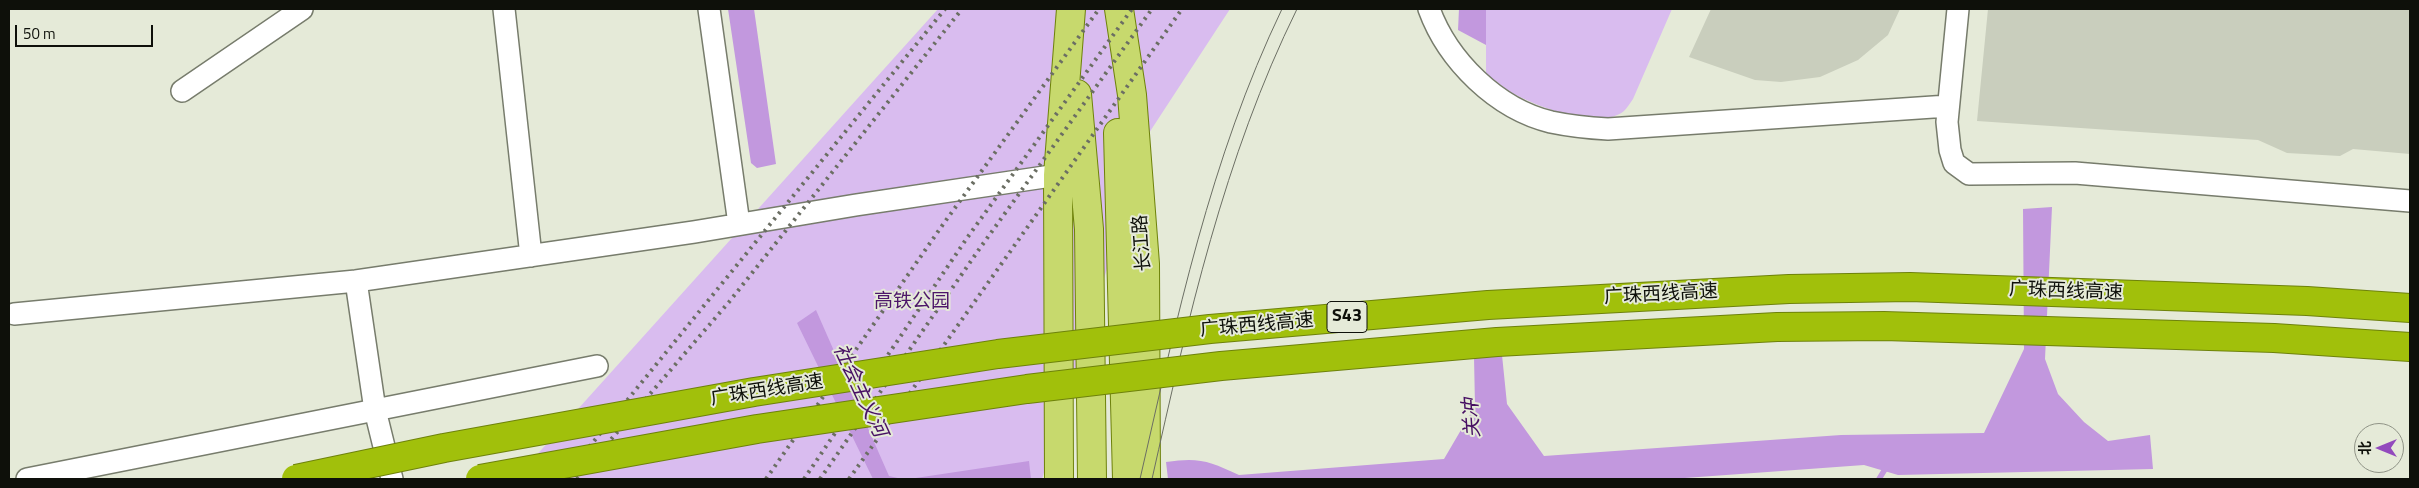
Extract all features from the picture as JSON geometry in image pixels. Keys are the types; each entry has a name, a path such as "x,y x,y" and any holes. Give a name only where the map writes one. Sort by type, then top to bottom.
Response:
{"highway":[{"name":"广珠西线高速","path":"296,479 444,448 754,392 998,354 1210,329 1488,305 1779,289 1910,287 2307,301 2410,308"},
{"name":"广珠西线高速","path":"480,479 757,429 1027,389 1221,366 1497,342 1758,328 1894,326 2188,334 2410,347"}],"main road":[{"name":"长江路","path":"1114,9 1127,479"},
{"name":"长江路","path":"1119,9 1132,95 1145,264 1146,479"},
{"path":"1059,479 1058,175 1071,16"},
{"path":"1071,16 1089,230 1092,479"}],"street":[{"path":"182,90 302,9"},
{"path":"504,9 531,256"},
{"path":"709,9 739,224"},
{"path":"1429,9 1447,45 1468,71 1485,87 1518,110 1559,124 1608,129 1948,106"},
{"path":"1958,9 1948,106 1950,150 1954,163 1970,174 2075,173 2410,201"},
{"path":"14,314 356,281 1058,175"},
{"path":"356,281 375,410 392,479"},
{"path":"27,479 597,366"}],"green space":[{"name":"高铁公园","path":"938,9 1230,9 1149,133 1042,479 515,479"},
{"path":"1486,9 1672,9 1633,99 1624,111 1613,117 1600,119 1569,115 1538,105 1514,94 1486,74"}],"water":[{"path":"728,9 754,9 776,164 757,168 751,163"},
{"path":"1459,9 1486,9 1486,45 1458,30"},
{"name":"关冲","path":"2052,207 2045,359 2058,394 2084,422 2108,441 2150,435 2153,469 1898,475 1864,465 1671,479 1168,479 1166,462 1187,460 1211,463 1239,475 1444,459 1475,406 1474,357 1502,355 1507,404 1544,456 1841,435 1984,433 2024,349 2023,209"},
{"path":"816,310 889,476 902,479 873,479 797,323"},
{"path":"1029,461 1031,479 909,479"}],"building":[{"path":"1711,9 1900,9 1888,35 1858,60 1820,77 1781,82 1755,80 1689,57"},
{"path":"1988,9 2410,9 2410,154 2353,149 2340,156 2287,153 2258,140 1977,121"}],"waterway":[{"path":"1879,479 1887,466"}],"tram line":[{"path":"1140,479 1182,299 1215,181 1257,66 1282,9"},
{"path":"1152,479 1194,299 1229,181 1271,65 1297,9"}],"railway":[{"path":"558,479 590,446 945,9"},
{"path":"577,479 729,302 962,9"},
{"path":"766,479 944,223 1099,9"},
{"path":"804,479 967,238 1132,9"},
{"path":"820,479 980,248 1152,9"},
{"path":"849,479 1182,9"}],"water label":[{"name":"社会主义河","path":"859,391"}]}
